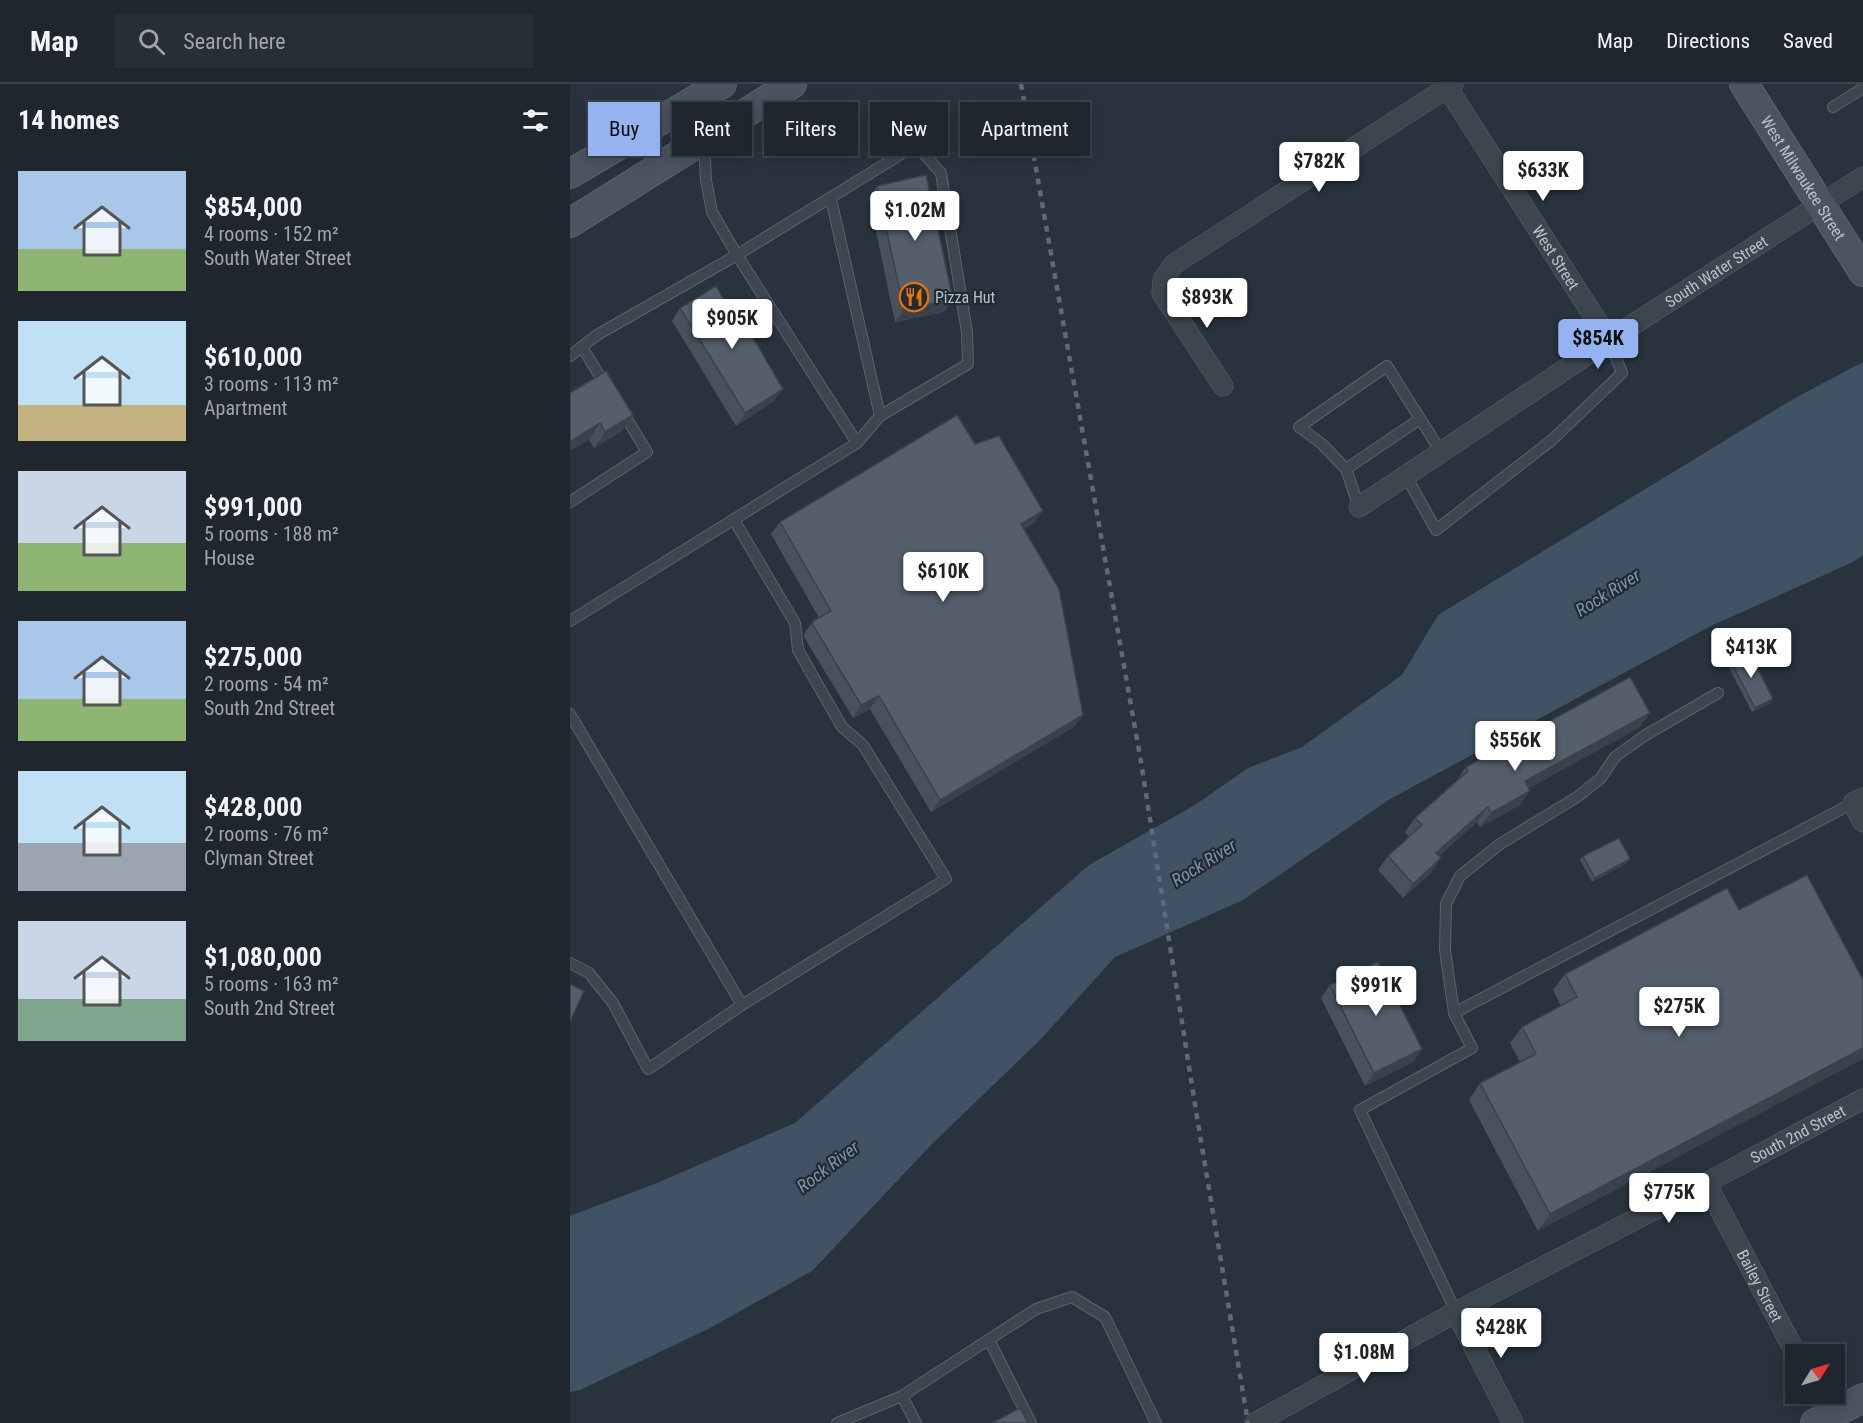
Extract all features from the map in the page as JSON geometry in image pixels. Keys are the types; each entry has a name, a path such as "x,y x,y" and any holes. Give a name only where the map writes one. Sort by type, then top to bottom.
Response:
{"main road":[{"path":"692,102 722,84"},
{"path":"752,109 792,84"},
{"name":"West Milwaukee Street","path":"1744,84 1863,272"},
{"path":"570,174 672,114"},
{"path":"570,223 677,156"},
{"path":"1823,1414 1863,1398"}],"street":[{"path":"1223,386 1162,294 1163,280 1174,264 1449,85"},
{"name":"West Street","path":"1449,85 1609,340"},
{"name":"South Water Street","path":"1359,507 1609,340 1863,177"},
{"path":"1858,801 1863,822"},
{"name":"South 2nd Street","path":"1255,1423 1456,1312 1706,1184 1863,1099"},
{"name":"Bailey Street","path":"1706,1184 1791,1344"},
{"path":"1456,1312 1513,1423"}],"lane":[{"path":"1833,107 1863,87"},
{"path":"683,102 693,89"},
{"path":"570,356 597,335 737,255 916,145 941,173 967,332 968,363 880,416 857,443 570,621"},
{"path":"704,156 712,212 857,443"},
{"path":"831,199 880,416"},
{"path":"1406,476 1436,530 1552,440 1622,373 1609,340"},
{"path":"570,501 647,452 582,347"},
{"path":"1359,507 1346,469 1322,444 1299,427 1387,366 1441,452"},
{"path":"1346,469 1420,419"},
{"path":"570,963 589,973 613,1003 648,1069 742,1005 946,879 863,745 842,726 798,650 795,623 734,519"},
{"path":"1456,1312 1360,1110 1472,1048 1454,1013 1446,950 1446,904 1460,876 1500,844 1577,797 1600,779 1615,757 1644,736 1718,693"},
{"path":"570,714 742,1005"},
{"path":"1454,1013 1858,801"},
{"path":"837,1423 902,1396 1036,1309 1072,1297 1105,1317 1156,1423"},
{"path":"989,1340 1031,1423"},
{"path":"902,1396 916,1423"}],"water":[{"name":"Rock River","path":"1863,362 1863,555 1853,562 1711,626 1390,799 1243,900 1115,957 1040,1040 932,1144 812,1271 708,1329 580,1390 570,1392 570,1216 657,1183 795,1123 1089,865 1195,805 1248,768 1302,747 1402,675 1438,615 1795,398"}],"building":[{"path":"926,175 953,299 904,310 877,186"},
{"path":"716,286 745,337 751,334 783,389 745,413 680,308"},
{"path":"606,371 633,415 605,432 600,423 570,442 570,393"},
{"path":"957,415 975,444 999,436 1043,511 1021,524 1059,589 1083,715 940,800 879,696 861,705 813,625 813,621 831,611 780,522"},
{"path":"1748,650 1773,699 1755,708 1730,660"},
{"path":"1630,677 1650,713 1525,781 1530,791 1491,813 1488,807 1436,853 1441,858 1413,884 1388,856 1422,825 1415,818 1468,771 1466,767"},
{"path":"1619,838 1630,859 1595,878 1583,856"},
{"path":"1807,875 1863,980 1863,1048 1550,1214 1480,1083 1536,1054 1522,1027 1577,997 1565,974 1727,888 1739,910"},
{"path":"1378,962 1422,1049 1374,1073 1330,985"},
{"path":"570,984 584,991 570,1022"},
{"path":"1020,1408 1028,1423 992,1423"}],"railway":[{"path":"1021,84 1141,762 1248,1423"}],"place":[{"name":"Pizza Hut","path":"914,297"}]}
